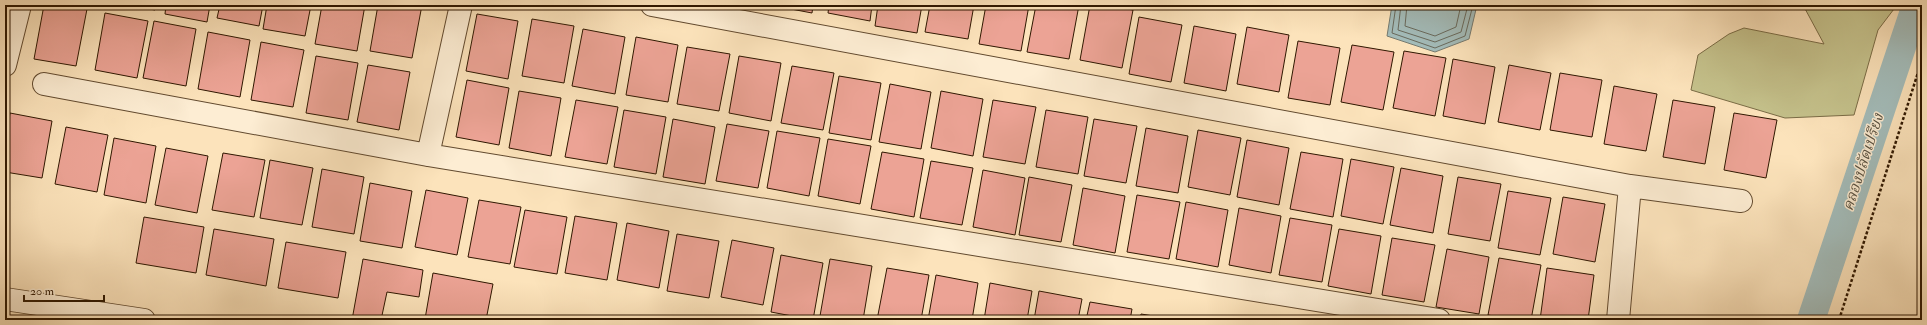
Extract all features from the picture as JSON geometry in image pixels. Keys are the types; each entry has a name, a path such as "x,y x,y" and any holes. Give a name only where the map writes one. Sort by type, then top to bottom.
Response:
{"street":[{"path":"428,155 461,5"},
{"path":"652,5 1630,186 1741,201"},
{"path":"5,65 14,10"},
{"path":"44,84 428,155 1439,320"},
{"path":"1618,320 1630,186"},
{"path":"5,299 144,320"}],"path":[{"path":"1839,320 1922,60"}],"shaded area":[{"path":"1803,5 1897,5 1878,30 1854,115 1785,118 1691,90 1698,55 1729,34 1744,28 1824,44"}],"water":[{"path":"1392,5 1477,5 1469,39 1435,52 1387,36"}],"building":[{"path":"44,5 64,5 87,9 76,66 34,59"},
{"path":"127,5 156,5 155,10"},
{"path":"166,5 210,5 207,22 165,14"},
{"path":"220,5 263,5 259,26 217,18"},
{"path":"267,5 311,5 305,36 263,29"},
{"path":"322,5 365,5 357,51 315,44"},
{"path":"378,5 422,5 412,58 370,51"},
{"path":"770,5 813,5 812,13"},
{"path":"829,5 872,5 870,21 828,13"},
{"path":"878,5 922,5 917,33 875,26"},
{"path":"930,5 974,5 968,39 925,32"},
{"path":"986,5 1029,5 1021,51 979,44"},
{"path":"1036,5 1079,5 1069,59 1027,52"},
{"path":"1090,5 1102,5 1133,10 1122,68 1080,60"},
{"path":"105,13 148,21 137,78 95,70"},
{"path":"477,14 518,21 508,79 466,71"},
{"path":"1139,17 1182,25 1171,82 1129,74"},
{"path":"532,19 574,26 564,83 522,76"},
{"path":"154,21 196,29 186,86 143,78"},
{"path":"1194,26 1236,34 1226,91 1184,83"},
{"path":"1247,27 1289,35 1279,92 1237,84"},
{"path":"583,29 625,37 615,94 572,86"},
{"path":"208,32 250,40 240,97 198,89"},
{"path":"636,37 678,45 668,102 626,95"},
{"path":"1298,41 1340,48 1330,105 1288,98"},
{"path":"261,42 304,50 293,107 251,100"},
{"path":"1352,45 1394,52 1383,110 1341,102"},
{"path":"687,47 730,54 719,111 677,104"},
{"path":"1404,51 1446,58 1435,116 1393,108"},
{"path":"316,56 358,63 348,120 306,113"},
{"path":"739,56 781,63 771,121 729,113"},
{"path":"1453,59 1495,67 1485,124 1443,116"},
{"path":"368,65 410,72 399,130 357,122"},
{"path":"1509,65 1551,73 1540,130 1498,122"},
{"path":"792,66 834,73 823,130 781,123"},
{"path":"1560,73 1602,80 1592,137 1550,130"},
{"path":"839,76 881,83 871,140 829,133"},
{"path":"467,80 509,88 499,145 456,137"},
{"path":"890,84 931,92 921,149 879,142"},
{"path":"1614,86 1657,94 1646,151 1604,144"},
{"path":"519,91 561,98 551,156 509,148"},
{"path":"941,91 983,99 973,156 931,148"},
{"path":"576,100 618,107 607,164 565,157"},
{"path":"993,100 1036,107 1025,164 983,157"},
{"path":"1673,100 1715,107 1705,164 1663,157"},
{"path":"624,110 666,117 656,174 614,167"},
{"path":"1046,110 1088,117 1078,174 1036,167"},
{"path":"10,113 52,121 42,178 5,172 5,141"},
{"path":"1734,113 1777,120 1766,178 1724,170"},
{"path":"673,119 715,127 705,184 663,177"},
{"path":"1094,119 1137,126 1126,183 1084,176"},
{"path":"727,124 769,131 758,188 716,181"},
{"path":"66,127 108,135 97,192 55,184"},
{"path":"1146,128 1188,136 1178,193 1136,186"},
{"path":"1198,130 1241,138 1230,195 1188,187"},
{"path":"777,131 820,138 809,196 767,188"},
{"path":"114,138 156,146 146,203 104,195"},
{"path":"828,139 871,146 860,204 818,196"},
{"path":"1247,140 1289,148 1279,205 1237,197"},
{"path":"166,148 208,156 197,213 155,205"},
{"path":"882,152 924,159 914,217 871,209"},
{"path":"1301,152 1343,159 1333,217 1290,209"},
{"path":"223,153 265,160 254,217 212,210"},
{"path":"1351,159 1394,167 1383,224 1341,216"},
{"path":"270,160 313,168 302,225 260,218"},
{"path":"931,161 973,168 962,225 920,218"},
{"path":"1401,168 1443,176 1433,233 1390,225"},
{"path":"322,169 364,177 354,234 312,227"},
{"path":"983,170 1025,178 1015,235 973,227"},
{"path":"1029,177 1072,185 1061,242 1019,235"},
{"path":"1458,177 1501,184 1490,241 1448,234"},
{"path":"370,183 412,191 402,248 360,241"},
{"path":"1083,188 1125,196 1115,253 1073,245"},
{"path":"426,190 468,198 457,255 415,247"},
{"path":"1508,191 1551,198 1540,255 1498,248"},
{"path":"1137,195 1180,202 1169,259 1127,252"},
{"path":"1563,197 1605,204 1595,262 1553,254"},
{"path":"479,200 521,207 510,264 468,257"},
{"path":"1186,202 1228,210 1218,267 1176,259"},
{"path":"1239,208 1281,216 1271,273 1229,265"},
{"path":"525,210 567,217 557,274 514,267"},
{"path":"575,216 617,223 607,280 565,273"},
{"path":"144,217 204,227 196,273 136,263"},
{"path":"1290,218 1332,225 1322,282 1279,275"},
{"path":"627,223 669,231 659,288 617,280"},
{"path":"214,229 274,239 266,286 206,275"},
{"path":"1339,229 1381,236 1371,294 1328,286"},
{"path":"677,234 719,241 709,298 667,291"},
{"path":"1392,238 1435,245 1424,302 1382,295"},
{"path":"732,240 774,248 763,305 721,297"},
{"path":"286,242 346,252 338,298 278,288"},
{"path":"1447,249 1489,257 1479,314 1436,307"},
{"path":"781,255 823,263 813,320 771,312"},
{"path":"1499,258 1541,265 1531,320 1517,320 1488,315"},
{"path":"363,259 423,270 419,297 387,292 381,320 352,320"},
{"path":"830,259 872,266 863,320 843,320 820,316"},
{"path":"887,268 929,275 921,320 877,320"},
{"path":"1547,268 1594,275 1588,320 1540,320"},
{"path":"433,273 493,284 486,320 425,319"},
{"path":"936,275 978,283 972,320 928,320"},
{"path":"990,283 1032,291 1027,320 984,320"},
{"path":"1039,291 1082,299 1078,320 1034,320"},
{"path":"1090,302 1132,309 1130,320 1086,320"},
{"path":"1141,314 1179,320 1140,320"}],"waterway":[{"name":"คลองปลัดเปรียง","path":"1811,320 1916,5"}]}
